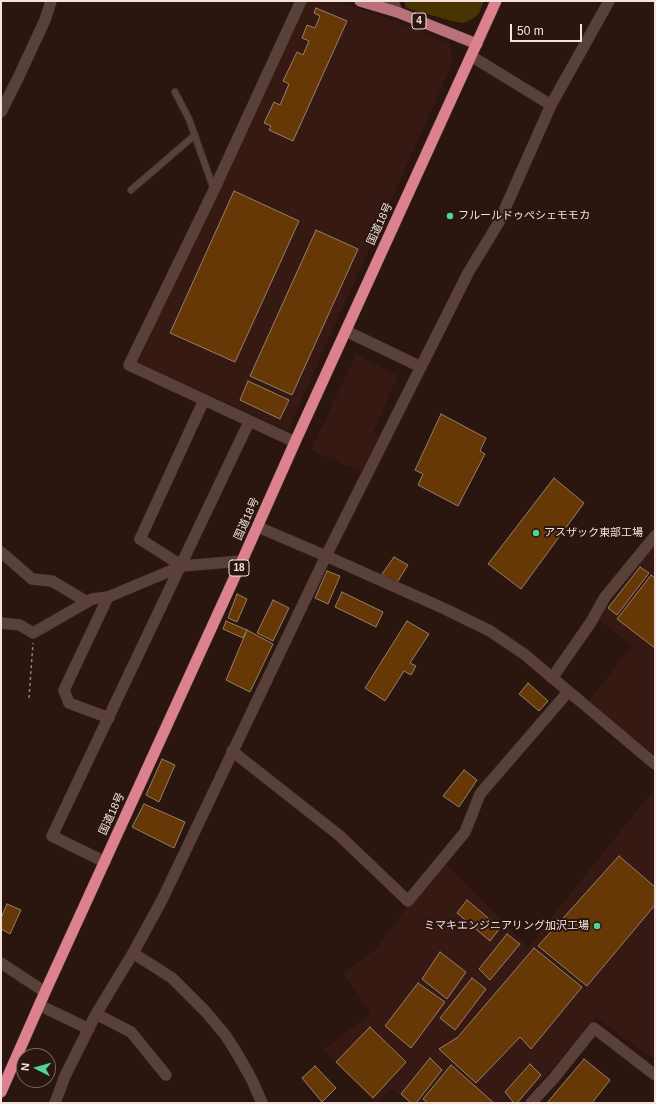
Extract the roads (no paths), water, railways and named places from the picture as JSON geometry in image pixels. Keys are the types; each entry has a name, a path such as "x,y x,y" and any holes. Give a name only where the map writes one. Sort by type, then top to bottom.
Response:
{"highway":[{"name":"国道18号","path":"1,1092 39,1005 258,527 295,442 496,1"}],"main road":[{"name":"4","path":"360,1 394,5 477,44"}],"street":[{"path":"1,112 20,76 45,20 51,1"},
{"path":"295,442 129,365 214,190 301,1"},
{"path":"55,1103 65,1076 96,1014 133,953 162,900 326,556 468,272 499,222 551,105 609,1"},
{"path":"471,56 551,105"},
{"path":"346,331 421,367"},
{"path":"182,566 140,539 204,400"},
{"path":"105,862 52,836 250,422"},
{"path":"258,527 446,609 490,631 524,654 568,692 654,761"},
{"path":"552,678 591,622 605,597 655,536"},
{"path":"1,552 32,579 52,581 87,602"},
{"path":"1,623 20,625 33,633 92,599 108,597 182,566 242,561"},
{"path":"108,597 64,690 69,703 109,718"},
{"path":"232,751 340,836 408,900 465,832 480,794 568,692"},
{"path":"133,953 172,978 206,1012 226,1036 238,1055 252,1080 262,1103"},
{"path":"1,963 45,992"},
{"path":"39,1005 89,1029"},
{"path":"96,1014 131,1032 166,1075"},
{"path":"531,1103 554,1078 594,1028 655,1075"}],"lane":[{"path":"175,92 189,119 214,190"},
{"path":"131,190 195,135"}],"place":[{"name":"フルールドゥぺシェモモカ","path":"450,216"},
{"name":"アスザック東部工場","path":"536,533"},
{"name":"ミマキエンジニアリング加沢工場","path":"597,926"}]}
